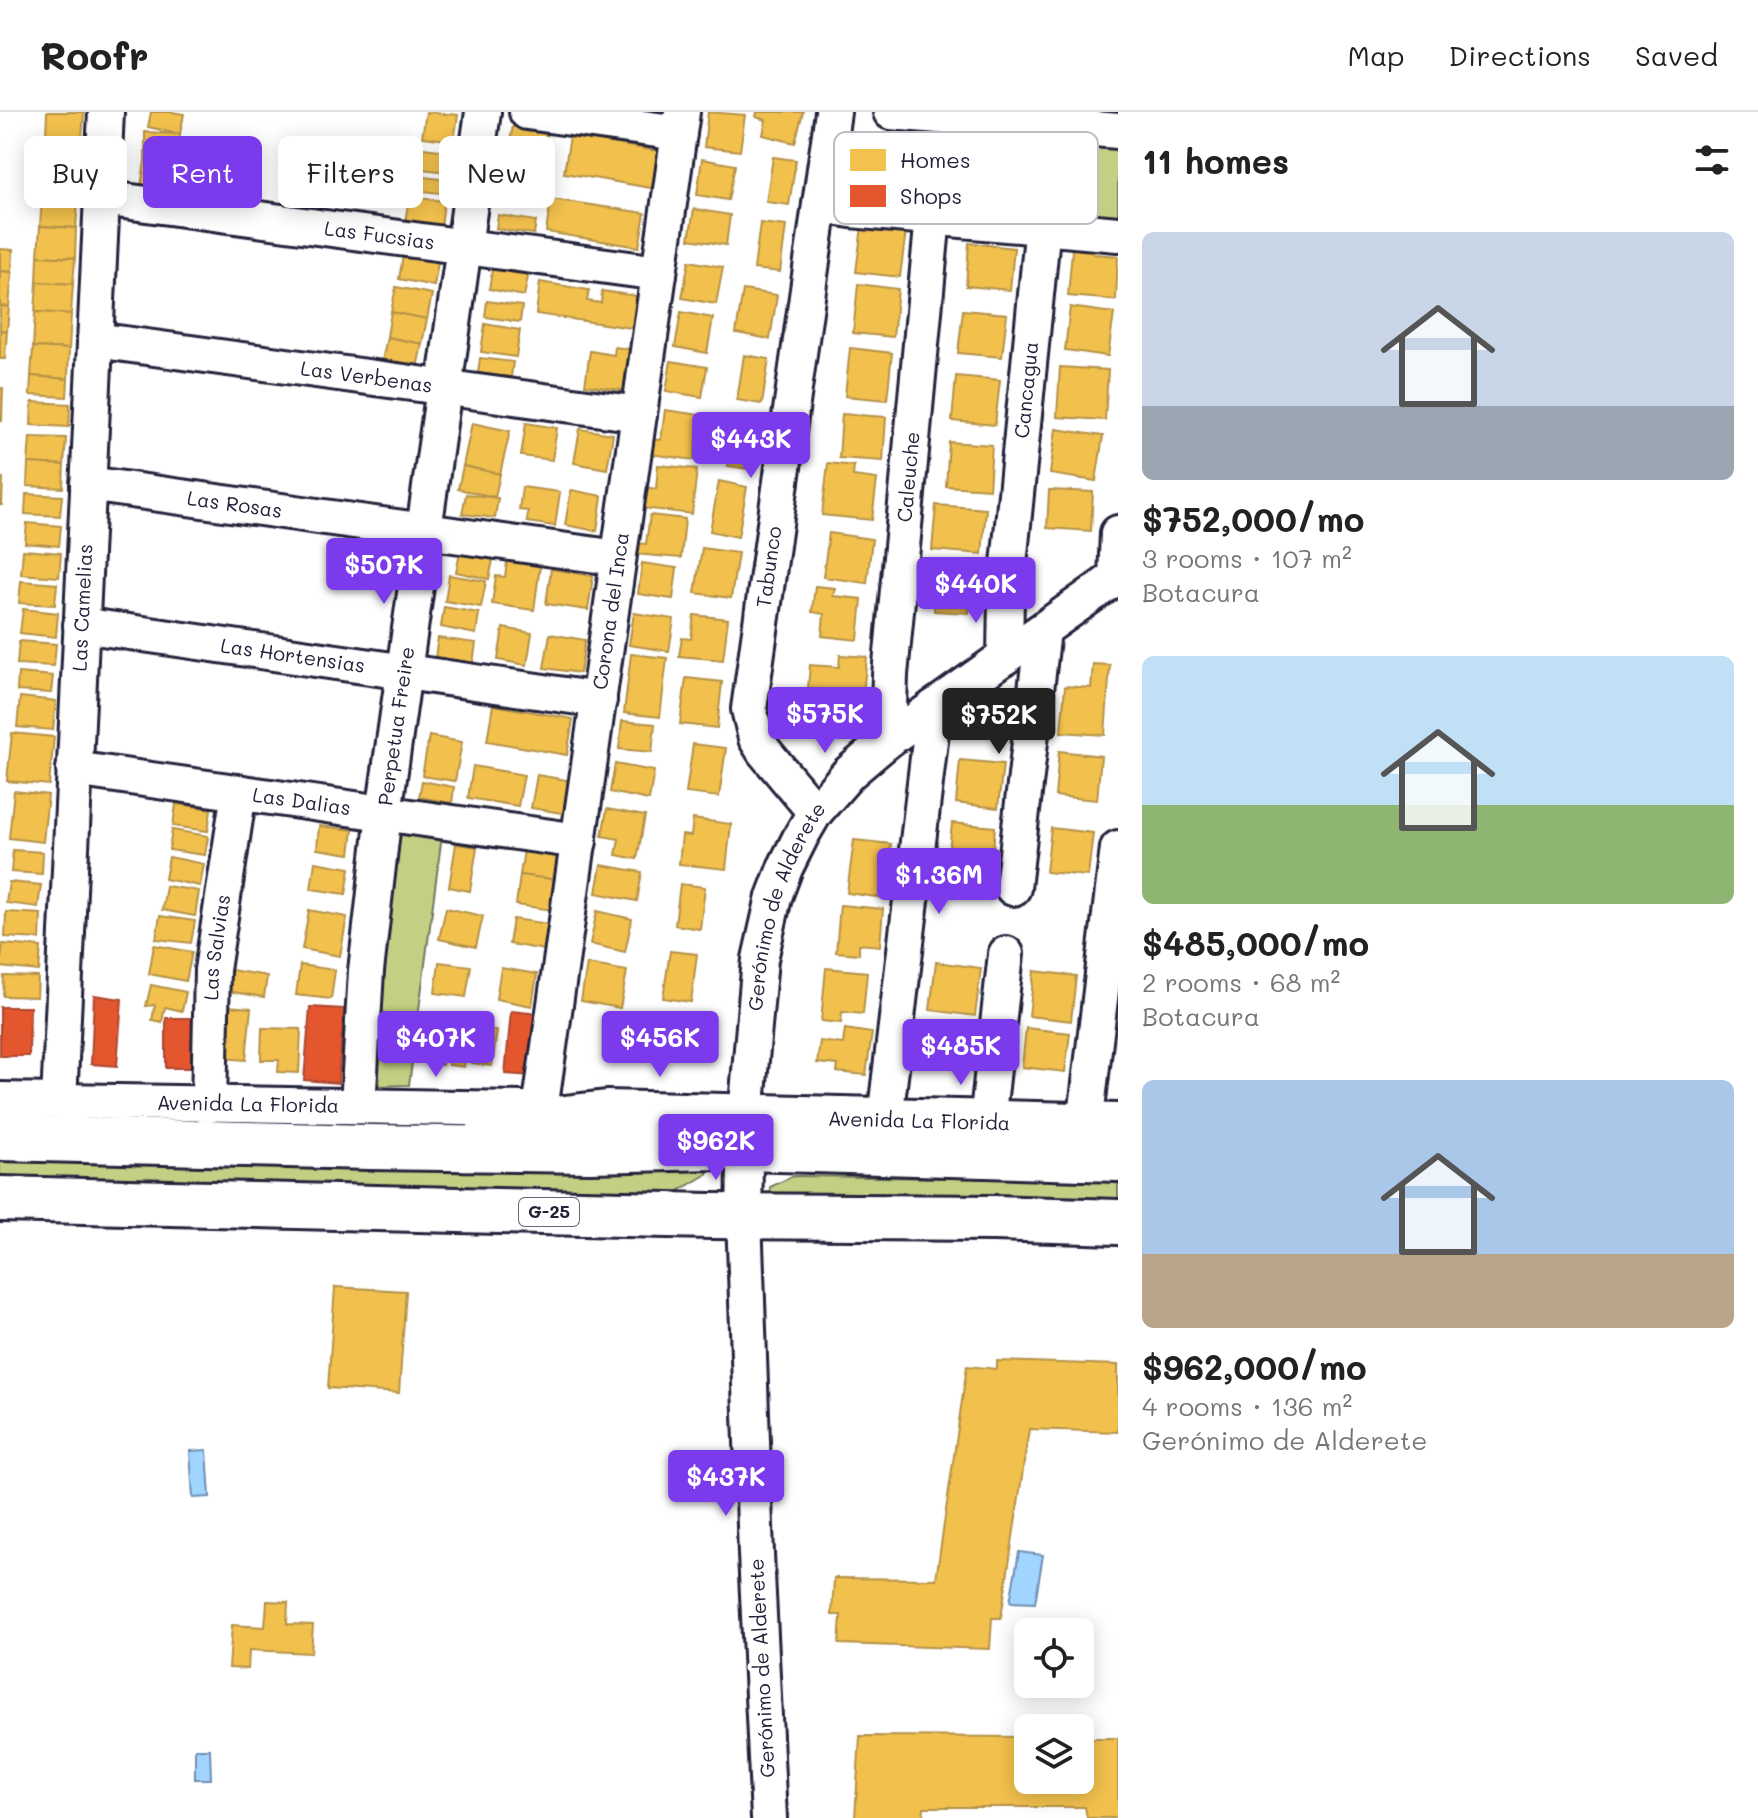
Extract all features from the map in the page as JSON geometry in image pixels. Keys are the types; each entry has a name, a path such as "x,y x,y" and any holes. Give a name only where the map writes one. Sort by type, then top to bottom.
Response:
{"main road":[{"name":"Avenida La Florida","path":"607,1113 746,1132 1118,1159"},
{"path":"369,1147 510,1123 607,1113"},
{"name":"Avenida La Florida","path":"2,1130 369,1147 591,1150 885,1119 987,1122 1107,1133"},
{"name":"G-25","path":"2,1198 1118,1222"},
{"path":"994,1218 1118,1248"}],"street":[{"name":"Las Camelias","path":"105,136 106,112"},
{"name":"Perpetua Freire","path":"358,1106 362,1011 384,813 483,112"},
{"path":"527,112 680,122"},
{"name":"Tabunco","path":"815,812 764,751 756,738 749,709 833,112"},
{"path":"891,112 1118,131"},
{"name":"Corona del Inca","path":"540,1110 680,122"},
{"name":"Cancagua","path":"1052,132 1053,125"},
{"name":"Las Fucsias","path":"127,201 659,273"},
{"path":"820,205 834,207"},
{"name":"Las Camelias","path":"59,1101 102,208"},
{"name":"Caleuche","path":"888,740 890,675 932,224"},
{"path":"1021,224 1118,234"},
{"name":"Cancagua","path":"1005,657 1006,594 1043,226"},
{"name":"Las Verbenas","path":"95,340 639,414"},
{"name":"Las Rosas","path":"88,484 618,558"},
{"path":"1117,576 1118,533"},
{"name":"Gerónimo de Alderete","path":"769,1818 744,1216 746,1132 760,959 766,928 785,868 815,812 834,788 888,740 1117,576"},
{"name":"Las Hortensias","path":"81,625 599,700"},
{"path":"1013,888 1043,630"},
{"path":"885,1119 934,707"},
{"name":"Las Dalias","path":"74,769 579,841"},
{"name":"Las Salvias","path":"209,1105 212,970 239,792"},
{"path":"1107,1133 1118,848"},
{"path":"987,1122 1006,954"},
{"name":"Avenida La Florida","path":"2,1130 59,1101 607,1113"}],"green space":[{"path":"1118,136 1118,227 1092,224 1098,224 1098,138"},
{"path":"400,826 442,835 409,1085 375,1086 382,958"},
{"path":"0,1154 708,1167 707,1174 677,1192 0,1185"},
{"path":"793,1176 1118,1180 1118,1210 771,1202 770,1187"}],"water":[{"path":"207,1450 210,1497 193,1498 190,1451"},
{"path":"1019,1552 1043,1555 1035,1603 1010,1602"},
{"path":"195,1749 210,1749 211,1779 195,1779"}],"building: Homes":[{"path":"47,112 84,112 82,136 46,136"},
{"path":"151,112 184,114 180,134 148,127"},
{"path":"426,112 458,115 455,136 439,136 439,139 422,136"},
{"path":"708,112 745,115 740,151 704,147"},
{"path":"757,112 803,112 795,143 763,135 766,120 756,117"},
{"path":"513,126 547,132 546,136 511,136"},
{"path":"145,132 180,134 180,136 145,136"},
{"path":"570,136 663,152 657,189 564,173"},
{"path":"423,148 439,150 439,171 423,169"},
{"path":"773,157 796,160 789,205 766,202"},
{"path":"702,159 735,165 728,200 697,195"},
{"path":"423,177 439,179 439,193 423,191"},
{"path":"423,199 439,200 439,208 443,208 441,228 405,223 407,208 423,208"},
{"path":"555,200 645,213 639,247 546,232 550,208 555,208"},
{"path":"41,208 77,208 76,228 40,226"},
{"path":"694,209 730,215 726,245 689,239"},
{"path":"498,215 536,221 534,234 496,229"},
{"path":"760,223 786,226 780,272 754,269"},
{"path":"40,226 76,228 75,258 38,256"},
{"path":"862,226 906,231 900,277 856,272"},
{"path":"1073,239 1095,240 1094,254 1118,256 1116,300 1068,296"},
{"path":"969,243 1014,248 1010,290 966,286"},
{"path":"0,249 13,250 12,272 0,271"},
{"path":"404,250 439,257 434,286 399,279"},
{"path":"38,256 75,258 73,284 37,282"},
{"path":"689,261 723,267 716,304 682,298"},
{"path":"493,265 529,272 524,296 489,289"},
{"path":"0,271 12,272 9,307 0,306"},
{"path":"37,282 73,284 71,314 35,312"},
{"path":"540,282 589,290 587,301 601,303 602,291 636,296 632,328 536,314"},
{"path":"858,284 898,289 893,337 853,333"},
{"path":"396,287 432,294 427,319 391,312"},
{"path":"743,290 777,295 770,339 736,333"},
{"path":"487,301 522,306 520,322 485,317"},
{"path":"0,306 9,307 7,331 0,330"},
{"path":"1070,307 1114,313 1108,356 1065,350"},
{"path":"963,310 1007,314 1002,357 958,353"},
{"path":"35,312 71,314 69,349 33,347"},
{"path":"391,312 427,319 422,344 387,337"},
{"path":"681,312 713,318 707,353 675,347"},
{"path":"485,324 520,330 516,357 481,352"},
{"path":"0,330 7,331 5,359 0,359"},
{"path":"387,337 422,344 417,368 382,361"},
{"path":"33,347 69,349 68,379 31,376"},
{"path":"615,347 641,351 635,392 585,385 590,351 614,355"},
{"path":"850,348 892,353 887,400 845,396"},
{"path":"744,355 769,359 762,404 737,400"},
{"path":"480,358 513,362 511,377 478,373"},
{"path":"671,361 707,367 702,397 666,391"},
{"path":"1060,367 1108,370 1105,420 1057,417"},
{"path":"31,376 68,379 67,397 30,395"},
{"path":"956,376 1000,380 995,425 952,421"},
{"path":"0,388 3,388 2,421 0,421"},
{"path":"32,402 70,404 69,427 31,425"},
{"path":"665,410 700,415 694,460 649,454 651,439 661,440"},
{"path":"842,414 886,417 883,461 839,458"},
{"path":"735,421 761,425 755,470 728,466"},
{"path":"472,423 510,431 500,474 463,466"},
{"path":"526,423 557,428 552,460 521,456"},
{"path":"580,429 613,434 607,469 574,463"},
{"path":"1056,429 1103,436 1096,481 1050,474"},
{"path":"30,437 66,438 64,465 28,463"},
{"path":"949,442 992,445 989,489 946,486"},
{"path":"28,463 64,465 63,488 27,486"},
{"path":"828,463 854,466 853,476 877,479 872,520 822,515"},
{"path":"658,465 697,469 692,514 642,508 645,487 656,489"},
{"path":"463,466 500,474 495,497 458,489"},
{"path":"0,478 3,478 2,505 0,505"},
{"path":"719,481 747,487 738,537 710,531"},
{"path":"522,487 560,492 555,526 527,522 528,511 519,510"},
{"path":"571,490 602,496 597,531 565,525"},
{"path":"1049,490 1093,492 1091,531 1047,528"},
{"path":"26,494 62,496 60,516 25,514"},
{"path":"466,494 498,498 495,518 462,514"},
{"path":"936,505 986,509 982,554 932,550"},
{"path":"650,515 685,519 681,558 635,554 636,543 646,544"},
{"path":"27,523 61,526 59,546 25,543"},
{"path":"829,533 872,539 867,583 823,577"},
{"path":"702,548 738,553 731,598 695,593"},
{"path":"23,550 61,553 59,577 21,574"},
{"path":"460,553 493,560 489,579 456,572"},
{"path":"507,562 540,566 534,610 492,604 496,576 505,577"},
{"path":"642,563 677,568 673,599 638,594"},
{"path":"956,566 979,568 978,584 998,585 996,606 970,604 969,613 934,611 936,579 955,581"},
{"path":"551,569 593,576 588,610 546,604"},
{"path":"449,575 486,581 481,607 445,601"},
{"path":"21,581 57,584 55,605 19,603"},
{"path":"815,586 835,588 833,596 862,599 858,640 822,636 824,614 812,612"},
{"path":"444,607 479,613 476,634 441,627"},
{"path":"23,609 58,613 56,637 20,633"},
{"path":"634,613 674,619 669,651 629,645"},
{"path":"694,615 728,619 723,660 679,656 682,638 691,639"},
{"path":"503,628 532,633 527,665 498,660"},
{"path":"550,634 585,640 580,673 544,668"},
{"path":"438,638 476,643 473,663 435,657"},
{"path":"19,641 56,644 54,666 17,664"},
{"path":"631,654 667,658 660,717 624,713"},
{"path":"840,655 867,657 863,694 808,688 810,665 839,667"},
{"path":"1093,664 1110,665 1105,735 1061,732 1065,686 1091,688"},
{"path":"18,673 53,676 51,693 17,691"},
{"path":"686,678 722,682 717,728 680,724"},
{"path":"20,697 56,701 53,730 17,727"},
{"path":"493,705 573,719 567,755 487,741"},
{"path":"622,721 655,724 652,752 619,749"},
{"path":"12,733 54,737 49,785 7,781"},
{"path":"429,736 462,742 455,781 422,776"},
{"path":"693,744 726,748 719,797 686,793"},
{"path":"1059,751 1101,756 1097,800 1055,796"},
{"path":"960,760 1003,764 998,808 956,803"},
{"path":"615,764 654,771 649,800 610,792"},
{"path":"473,766 524,775 518,806 468,798"},
{"path":"537,775 573,781 568,814 531,808"},
{"path":"422,781 454,787 452,803 419,797"},
{"path":"14,791 48,795 43,842 9,838"},
{"path":"176,804 211,809 208,831 173,826"},
{"path":"607,809 645,816 637,859 616,855 619,839 602,836"},
{"path":"693,819 731,824 726,869 679,864 682,835 691,836"},
{"path":"952,823 995,827 991,874 947,870"},
{"path":"319,826 353,830 350,854 317,849"},
{"path":"1051,828 1093,833 1088,876 1046,872"},
{"path":"172,830 208,836 205,855 169,850"},
{"path":"854,840 891,844 884,898 847,893"},
{"path":"456,844 477,847 470,891 449,887"},
{"path":"525,844 562,849 558,880 520,875"},
{"path":"13,850 43,852 42,874 11,872"},
{"path":"169,857 204,864 200,886 165,879"},
{"path":"315,862 350,868 346,894 311,889"},
{"path":"601,865 642,872 637,901 596,893"},
{"path":"520,875 558,880 553,910 516,905"},
{"path":"9,882 41,885 38,907 6,903"},
{"path":"680,884 705,887 700,929 675,925"},
{"path":"166,886 199,891 195,916 162,910"},
{"path":"840,905 883,909 880,946 859,944 859,954 836,952"},
{"path":"446,908 483,916 476,947 439,939"},
{"path":"309,910 347,917 340,956 302,949"},
{"path":"597,911 632,919 625,952 590,944"},
{"path":"6,912 41,914 40,939 5,937"},
{"path":"160,916 195,921 191,943 156,939"},
{"path":"513,919 550,924 546,950 509,944"},
{"path":"3,944 41,947 39,971 0,967"},
{"path":"154,945 192,952 186,981 149,974"},
{"path":"670,951 697,954 691,1002 663,998"},
{"path":"439,962 471,966 466,997 435,993"},
{"path":"936,962 981,968 975,1016 930,1010"},
{"path":"587,964 627,971 620,1008 581,1001"},
{"path":"300,965 335,970 331,999 296,995"},
{"path":"501,968 537,974 532,1006 496,999"},
{"path":"826,968 867,972 863,1014 842,1012 841,1023 821,1021"},
{"path":"231,970 267,976 264,997 227,991"},
{"path":"1034,971 1076,976 1071,1021 1029,1016"},
{"path":"4,976 38,977 37,997 3,996"},
{"path":"151,985 186,992 182,1011 165,1007 162,1022 152,1020 155,1005 146,1006"},
{"path":"227,1006 251,1008 246,1060 222,1058"},
{"path":"454,1025 470,1027 464,1067 448,1065"},
{"path":"262,1028 301,1029 299,1073 278,1072 279,1060 261,1060"},
{"path":"476,1028 497,1031 492,1066 471,1063"},
{"path":"1026,1028 1070,1033 1065,1072 1022,1067"},
{"path":"845,1029 872,1033 866,1075 837,1072 838,1065 817,1063 820,1041 843,1044"},
{"path":"927,1029 985,1035 983,1052 969,1051 967,1067 924,1062"},
{"path":"426,1030 446,1033 442,1065 422,1062"},
{"path":"335,1287 406,1291 399,1393 328,1388"},
{"path":"997,1361 1118,1365 1118,1432 1029,1429 1001,1618 992,1618 990,1649 839,1644 841,1615 832,1615 834,1578 936,1579 967,1366 997,1369"},
{"path":"267,1601 288,1602 287,1624 313,1625 311,1653 249,1650 248,1669 229,1668 232,1625 265,1627"},
{"path":"860,1736 1014,1737 1014,1794 1094,1794 1094,1738 1118,1738 1118,1818 1087,1818 1085,1807 924,1807 923,1818 855,1818"}],"building: Shops":[{"path":"94,995 122,999 117,1066 91,1064"},
{"path":"0,1007 30,1007 29,1056 0,1056"},
{"path":"310,1007 344,1009 338,1083 304,1080"},
{"path":"511,1011 539,1014 533,1076 505,1074"},
{"path":"166,1018 195,1018 195,1068 166,1068"}]}
